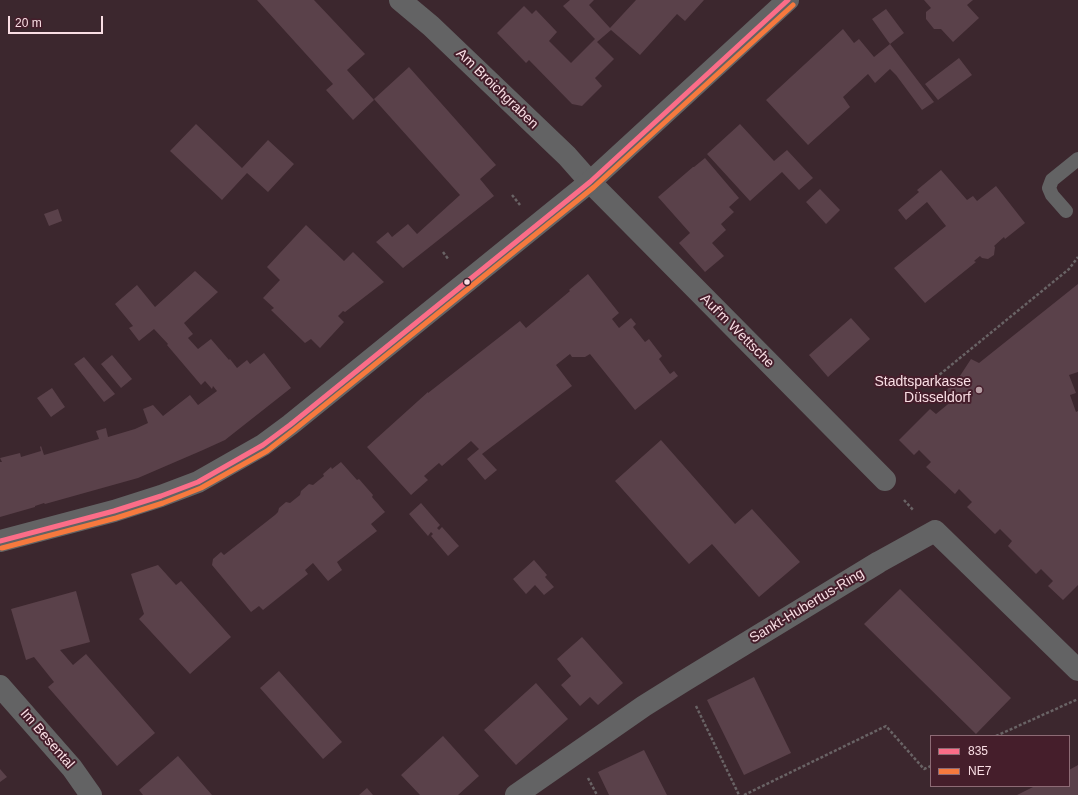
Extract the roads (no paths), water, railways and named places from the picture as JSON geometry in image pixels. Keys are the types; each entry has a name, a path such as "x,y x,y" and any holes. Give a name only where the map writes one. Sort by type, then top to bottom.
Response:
{"street":[{"name":"Am Broichgraben","path":"400,0 431,26 567,156 590,182"},
{"path":"0,541 114,511 161,496 198,482 263,445 590,182 788,0"},
{"name":"Auf'm Wettsche","path":"590,182 884,480"},
{"name":"Sankt-Hubertus-Ring","path":"516,795 644,706 879,562 934,531 1078,670"},
{"name":"Im Besental","path":"0,686 72,768 91,795"}],"lane":[{"path":"1066,211 1052,196 1049,188 1052,180 1078,159"}],"place":[{"name":"Stadtsparkasse Düsseldorf","path":"979,390"}]}
